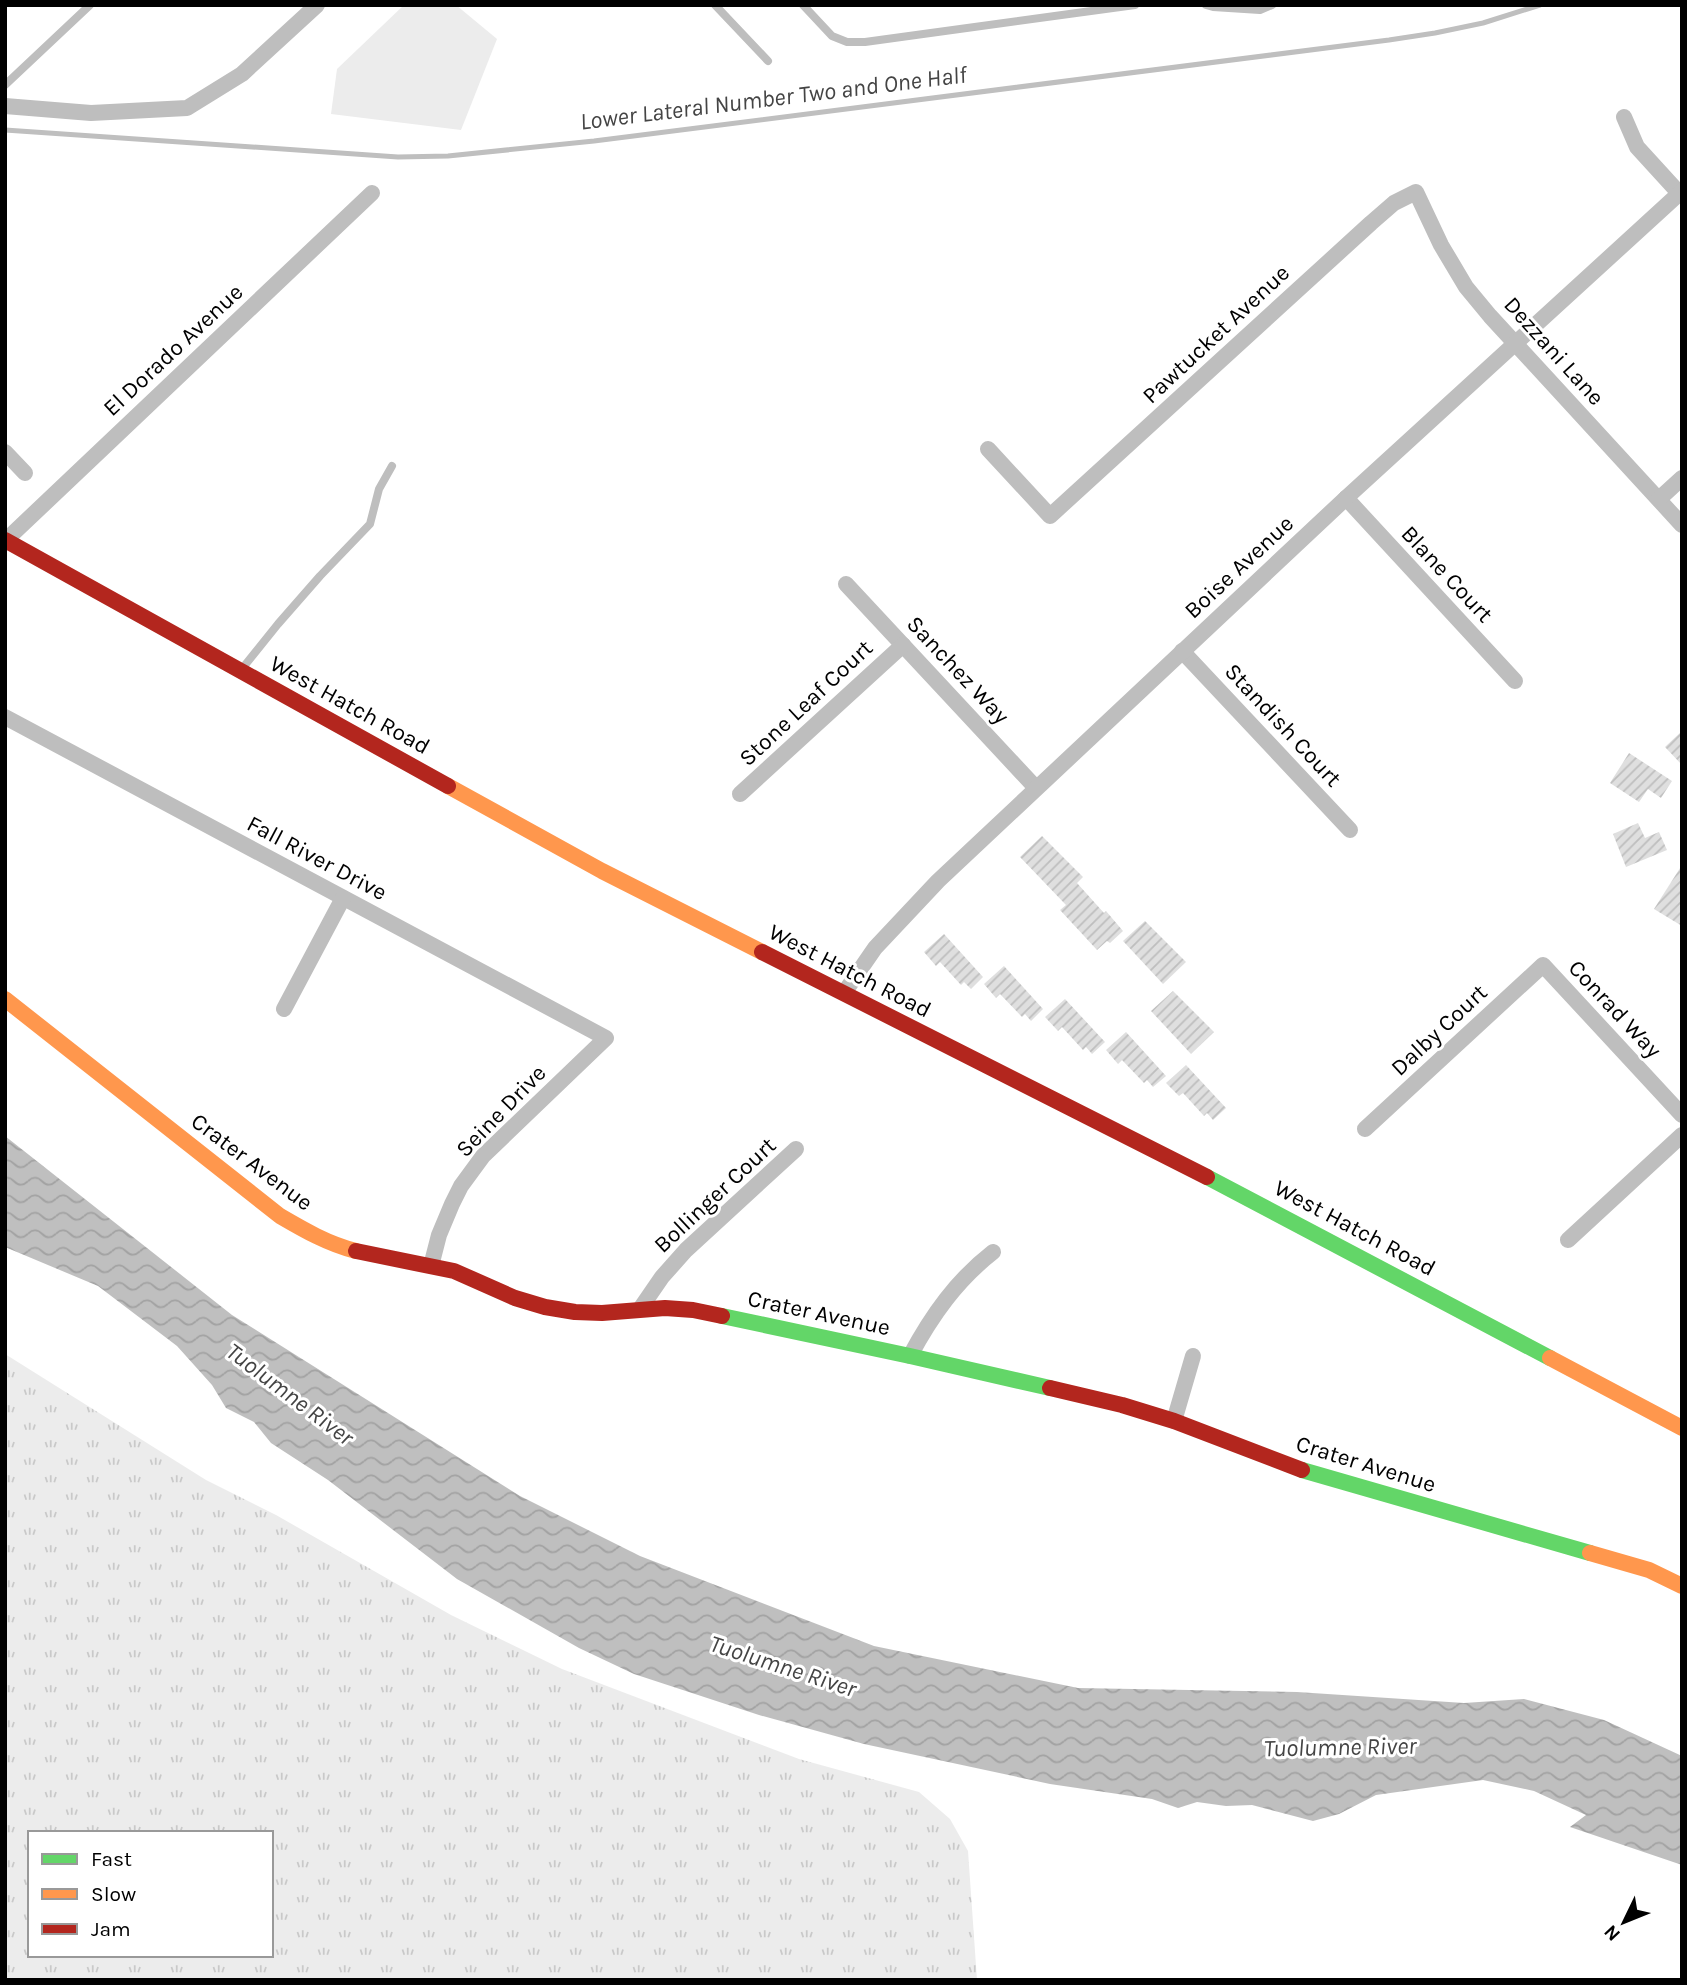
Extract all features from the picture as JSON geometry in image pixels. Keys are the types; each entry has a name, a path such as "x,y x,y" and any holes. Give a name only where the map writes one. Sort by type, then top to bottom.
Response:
{"main road":[{"name":"West Hatch Road","path":"5,540 602,871 1273,1211 1682,1427"},
{"name":"Crater Avenue","path":"5,999 280,1216 341,1247 454,1271 516,1298 545,1307 575,1312 665,1308 693,1311 910,1356 1122,1405 1174,1421 1315,1475 1649,1570 1682,1586"}],"street":[{"path":"5,107 91,113 187,108 242,74 317,5"},
{"path":"1624,117 1637,148 1681,192"},
{"name":"Dezzani Lane","path":"1416,192 1441,245 1466,286 1682,525"},
{"name":"Pawtucket Avenue","path":"988,449 1050,516 1371,223 1394,204 1416,192"},
{"name":"Boise Avenue","path":"845,993 875,948 905,915 1036,788 1346,498 1681,192"},
{"name":"El Dorado Avenue","path":"5,540 372,193"},
{"path":"5,452 25,473"},
{"path":"1658,499 1682,478"},
{"name":"Blane Court","path":"1346,498 1515,681"},
{"name":"Sanchez Way","path":"846,584 1036,788"},
{"name":"Stone Leaf Court","path":"740,794 903,645"},
{"name":"Standish Court","path":"1182,651 1350,830"},
{"name":"Fall River Drive","path":"5,717 606,1038"},
{"path":"284,1009 343,898"},
{"name":"Conrad Way","path":"1543,965 1682,1115"},
{"name":"Dalby Court","path":"1366,1129 1543,965"},
{"name":"Seine Drive","path":"431,1266 439,1235 452,1204 461,1186 483,1156 606,1038"},
{"path":"1568,1240 1682,1135"},
{"name":"Bollinger Court","path":"640,1309 662,1277 686,1250 796,1149"},
{"path":"910,1356 945,1298 973,1268 993,1252"},
{"path":"1174,1421 1193,1356"}],"lane":[{"path":"5,85 90,5"},
{"path":"715,5 768,61"},
{"path":"803,5 831,36 847,42 864,42 1135,5"},
{"path":"1206,5 1213,8 1261,10 1272,5"},
{"path":"241,670 320,576 370,524 379,489 392,466"}],"green space":[{"path":"404,5 456,5 497,39 461,130 331,114 337,69"},
{"path":"5,1354 206,1480 276,1515 451,1615 562,1669 799,1759 919,1792 950,1819 968,1851 977,1980 5,1980"}],"water":[{"name":"Tuolumne River","path":"5,1136 232,1315 520,1496 640,1556 874,1646 1078,1688 1297,1692 1464,1703 1524,1699 1604,1720 1682,1756 1682,1865 1570,1827 1586,1815 1534,1791 1483,1780 1376,1795 1339,1814 1313,1821 1252,1805 1226,1806 1197,1802 1178,1808 1152,1799 1050,1784 864,1744 759,1715 634,1674 579,1648 457,1579 328,1480 271,1443 254,1422 226,1408 212,1385 177,1346 98,1286 5,1247"}],"building":[{"path":"1682,731 1682,765 1665,747"},
{"path":"1629,753 1672,781 1661,798 1648,789 1639,802 1610,783"},
{"path":"1638,823 1645,838 1659,832 1667,850 1626,867 1613,834"},
{"path":"1042,836 1083,877 1077,883 1123,931 1110,943 1107,941 1097,950 1060,910 1066,905 1020,857"},
{"path":"1682,865 1682,926 1654,909"},
{"path":"1145,921 1186,962 1163,984 1123,941"},
{"path":"944,934 983,977 971,989 964,982 961,985 940,962 936,966 924,952"},
{"path":"1004,966 1043,1009 1031,1021 1025,1014 1022,1017 1000,994 996,998 984,984"},
{"path":"1173,991 1214,1032 1191,1054 1151,1011"},
{"path":"1065,999 1105,1042 1092,1054 1086,1047 1083,1050 1062,1027 1058,1031 1045,1017"},
{"path":"1126,1032 1166,1076 1153,1087 1147,1080 1144,1083 1122,1060 1118,1064 1106,1050"},
{"path":"1186,1065 1226,1108 1213,1120 1207,1113 1204,1116 1183,1093 1179,1096 1166,1083"}],"waterway":[{"name":"Lower Lateral Number Two and One Half","path":"5,130 398,157 448,156 594,141 1389,40 1483,23 1540,5"}],"traffic: fast":[{"path":"1207,1177 1550,1358"},
{"path":"722,1316 1050,1388"},
{"path":"1302,1470 1590,1553"}],"traffic: slow":[{"path":"448,786 602,871 762,952"},
{"path":"5,999 280,1216 326,1241 356,1251"},
{"path":"1550,1358 1682,1428"},
{"path":"1590,1553 1649,1570 1682,1586"}],"traffic: jam":[{"path":"5,540 448,786"},
{"path":"762,952 1207,1177"},
{"path":"356,1251 454,1271 515,1298 545,1307 602,1313 665,1308 722,1316"},
{"path":"1050,1388 1174,1421 1302,1470"}]}
